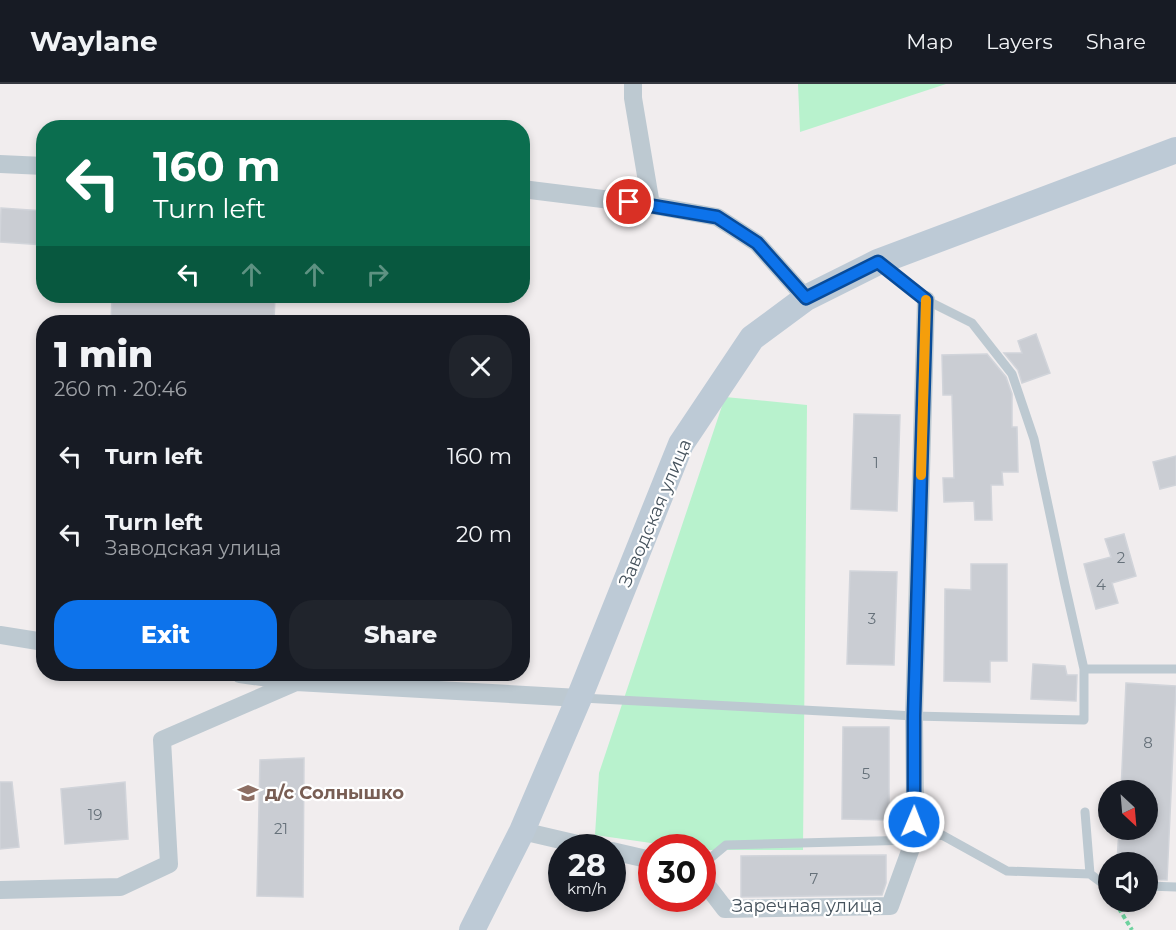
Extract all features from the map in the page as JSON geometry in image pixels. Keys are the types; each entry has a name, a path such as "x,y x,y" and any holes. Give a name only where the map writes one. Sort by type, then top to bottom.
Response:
{"main road":[{"name":"Заводская улица","path":"472,930 522,831 579,698 681,444 752,338 806,298 878,262 1176,150"}],"street":[{"path":"633,84 633,98 651,205"},
{"path":"0,164 36,166"},
{"path":"530,190 651,205 717,217 757,243 806,298"},
{"name":"Заречная улица","path":"716,897 725,909 890,906 914,840 914,716 926,300"},
{"path":"0,635 36,641"},
{"path":"289,681 579,698"},
{"path":"0,890 120,887 169,864 162,740 296,682"},
{"path":"522,831 548,837"}],"lane":[{"path":"579,698 914,716 1084,720 1084,669 1034,439 1012,374 972,324 926,300 878,262"},
{"path":"1084,669 1176,669"},
{"path":"1085,812 1090,874"},
{"path":"716,854 726,845 914,840 942,835 1007,871 1090,874 1098,880"},
{"path":"1158,886 1176,886"}],"path":[{"path":"1120,912 1132,930"}],"green space":[{"path":"798,84 946,84 800,132"},
{"path":"725,397 807,405 803,850 716,850 716,834 638,834 638,841 626,839 626,834 595,834 599,773"}],"building":[{"path":"1,208 36,210 36,244 0,242"},
{"path":"112,303 275,303 274,315 111,315"},
{"path":"1036,334 1050,373 1022,383 1018,370 1004,353 1022,353 1018,341"},
{"path":"987,354 1006,377 1012,394 1012,427 1017,427 1018,472 1002,472 1003,485 991,485 992,520 975,520 974,501 944,502 943,478 954,478 952,395 943,395 942,355"},
{"path":"854,414 900,415 897,511 851,509"},
{"path":"1176,456 1176,485 1160,489 1153,462"},
{"path":"1124,534 1136,576 1112,583 1118,603 1096,609 1084,564 1111,557 1105,539"},
{"path":"971,564 1007,564 1007,661 990,661 990,682 944,681 945,589 971,590"},
{"path":"850,571 897,572 894,665 847,664"},
{"path":"1033,664 1065,666 1067,675 1077,675 1076,701 1031,699"},
{"path":"1126,683 1176,686 1167,880 1158,880 1158,852 1118,852 1118,840 1158,840 1158,780 1121,780"},
{"path":"843,727 889,727 889,820 842,819"},
{"path":"304,758 303,897 257,896 260,760"},
{"path":"0,782 12,782 19,847 0,849"},
{"path":"125,782 128,839 65,844 61,789"},
{"path":"886,855 886,883 882,895 741,897 741,856"}],"slow traffic":[{"path":"921,475 926,300"}],"place":[{"name":"д/с Солнышко","path":"248,793"}],"route":[{"path":"629,202 717,217 757,243 806,298 878,262 926,300 914,716 914,822"}]}
